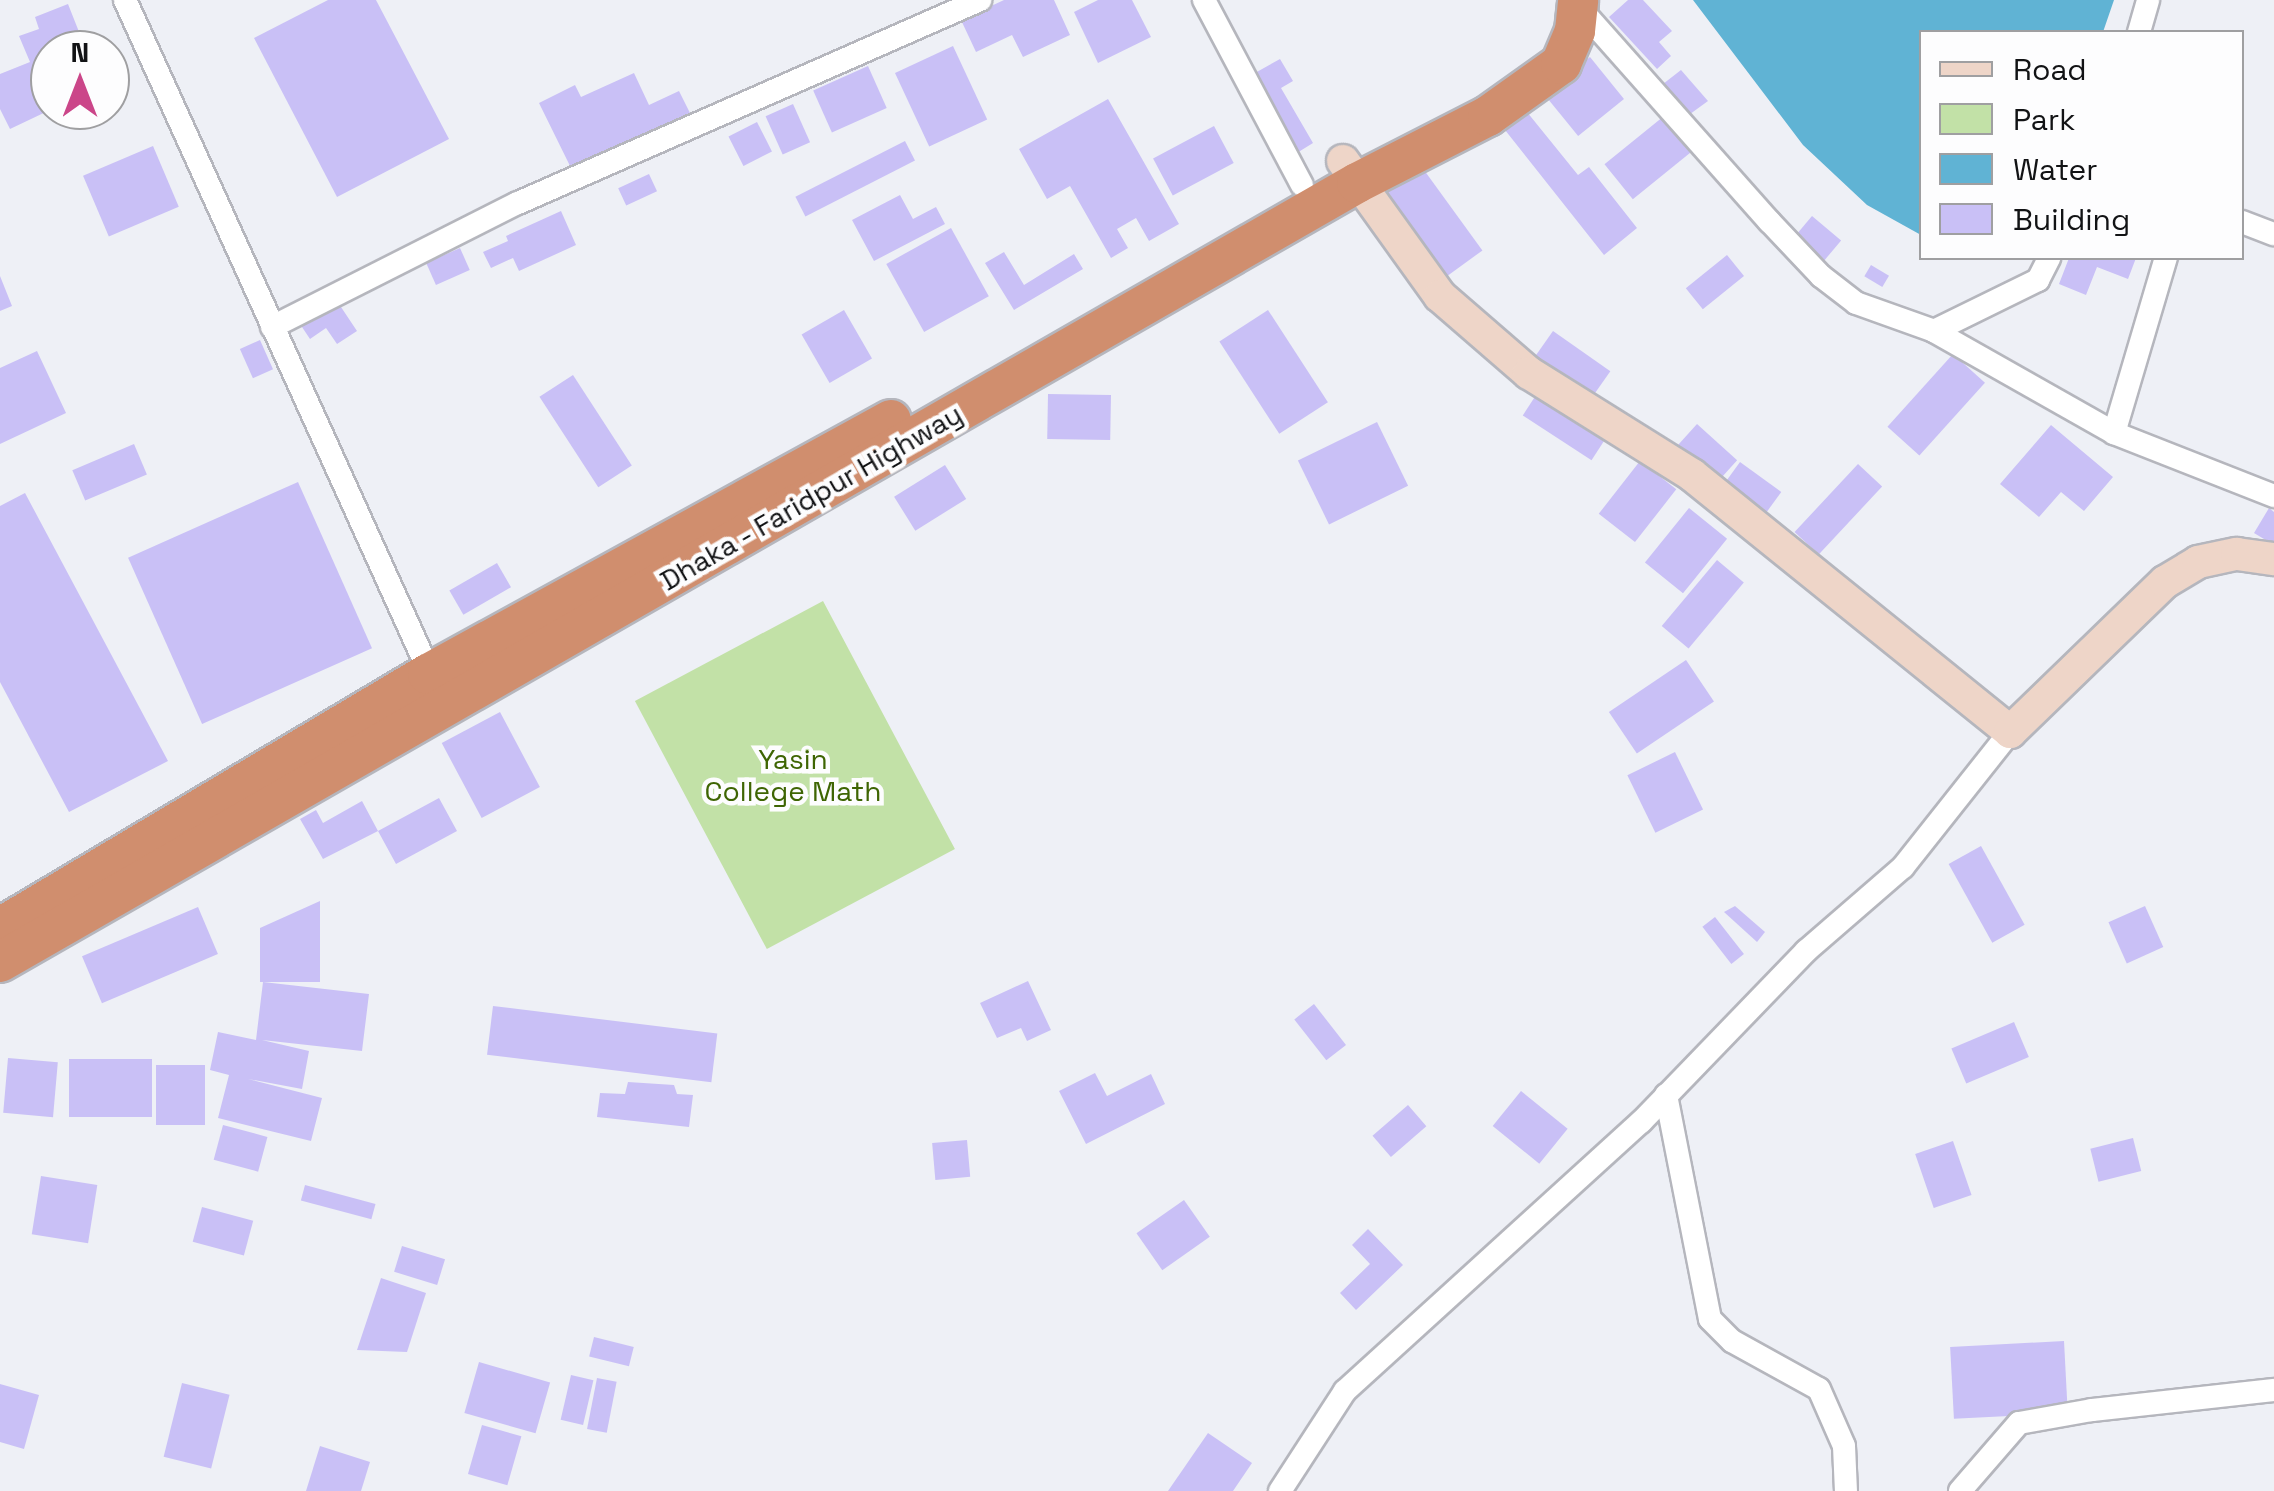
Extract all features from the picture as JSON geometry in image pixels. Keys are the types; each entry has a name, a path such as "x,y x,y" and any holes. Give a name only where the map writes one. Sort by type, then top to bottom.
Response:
{"highway":[{"name":"Dhaka - Faridpur Highway","path":"982,385 1302,185 1350,172 1488,116 1561,64 1575,31 1568,2"},
{"name":"Dhaka - Faridpur Highway","path":"0,962 190,834 1350,172"},
{"name":"Dhaka - Faridpur Highway","path":"0,928 190,834"}],"main road":[{"path":"1350,172 1440,296 1529,373 1692,475 2010,732 2166,582 2198,562 2237,554 2274,559"}],"street":[{"path":"125,0 440,688"},
{"path":"272,328 518,203 980,0"},
{"path":"1204,0 1302,185"},
{"path":"2140,30 2148,0"},
{"path":"1568,2 1821,276 1856,303 1934,331 2114,433 2274,496"},
{"path":"2244,223 2274,234"},
{"path":"1934,331 2038,280 2048,260"},
{"path":"2114,433 2165,260"},
{"path":"1280,1491 1345,1392 1666,1095 1806,951 1904,867 2010,732"},
{"path":"1666,1095 1710,1318 1732,1341 1819,1389 1844,1446 1846,1491"},
{"path":"1960,1491 2019,1423 2274,1390"}],"green space":[{"name":"Yasin College Math","path":"823,601 955,849 767,949 635,701"}],"water":[{"path":"1693,0 2114,0 2104,30 1919,30 1919,234 1867,205 1803,145"}],"building":[{"path":"328,0 376,0 449,139 337,197 254,38"},
{"path":"1004,0 1054,0 1070,35 1023,57 1012,35 976,52 961,20"},
{"path":"1098,0 1132,0 1151,37 1098,63 1074,12"},
{"path":"1628,0 1643,0 1672,31 1659,42 1671,56 1657,69 1609,17"},
{"path":"68,4 78,30 36,30 35,17"},
{"path":"30,32 30,62 19,36"},
{"path":"953,46 987,119 929,146 895,73"},
{"path":"1590,57 1624,99 1578,136 1544,94"},
{"path":"1280,59 1293,81 1281,88 1313,143 1292,156 1246,78"},
{"path":"30,62 30,120 10,129 0,109 0,74"},
{"path":"868,66 887,108 832,132 813,90"},
{"path":"1681,70 1708,101 1686,117 1663,84"},
{"path":"634,73 649,105 679,91 690,113 572,170 539,103 575,85 581,97"},
{"path":"1108,99 1179,224 1149,241 1136,218 1117,229 1128,248 1111,258 1070,186 1047,199 1019,149"},
{"path":"793,104 810,142 783,155 766,116"},
{"path":"1527,112 1578,175 1589,167 1637,228 1604,255 1505,130"},
{"path":"1669,112 1697,147 1633,199 1604,164"},
{"path":"757,122 772,151 743,166 728,137"},
{"path":"1214,126 1234,163 1173,195 1153,158"},
{"path":"905,141 915,161 805,216 795,197"},
{"path":"153,146 179,207 109,236 83,176"},
{"path":"1416,159 1482,250 1445,277 1379,186"},
{"path":"649,174 657,191 626,206 618,188"},
{"path":"900,195 913,219 936,207 945,224 874,261 852,220"},
{"path":"561,211 576,245 519,271 513,258 491,268 483,252 508,241 506,236"},
{"path":"1812,216 1841,240 1821,265 1791,241"},
{"path":"951,228 989,296 924,332 886,264"},
{"path":"460,248 470,270 436,285 426,263"},
{"path":"1004,252 1024,285 1074,254 1083,269 1014,310 985,263"},
{"path":"1727,255 1744,276 1703,309 1686,288"},
{"path":"2068,260 2135,260 2128,279 2097,267 2086,295 2059,284"},
{"path":"1871,265 1889,276 1882,287 1864,276"},
{"path":"0,276 12,306 0,311"},
{"path":"337,301 357,331 337,344 326,328 310,339 300,324"},
{"path":"844,310 872,358 830,383 802,334"},
{"path":"1268,310 1328,402 1279,434 1219,342"},
{"path":"1553,331 1610,371 1591,399 1533,359"},
{"path":"260,340 273,369 253,378 240,349"},
{"path":"37,351 66,413 0,444 0,368"},
{"path":"1953,354 1985,383 1919,456 1887,427"},
{"path":"573,375 632,466 598,487 539,397"},
{"path":"1538,392 1607,437 1592,460 1523,415"},
{"path":"1048,394 1111,395 1110,440 1047,439"},
{"path":"1377,422 1408,486 1329,524 1298,461"},
{"path":"1697,424 1737,460 1718,481 1678,445"},
{"path":"2051,425 2113,477 2084,511 2061,492 2039,517 2000,484"},
{"path":"134,444 147,474 85,501 72,470"},
{"path":"1640,461 1676,489 1635,542 1599,514"},
{"path":"1740,462 1781,492 1764,515 1723,485"},
{"path":"1858,464 1882,487 1819,555 1795,532"},
{"path":"945,465 966,499 915,531 894,497"},
{"path":"298,482 372,648 202,724 128,558"},
{"path":"25,493 168,761 69,812 0,682 0,506"},
{"path":"1689,508 1727,539 1683,593 1645,562"},
{"path":"2269,508 2274,512 2274,545 2254,533"},
{"path":"1717,560 1744,582 1689,648 1662,626"},
{"path":"497,563 511,587 463,615 449,590"},
{"path":"1686,660 1714,701 1637,753 1609,712"},
{"path":"500,712 540,787 482,818 442,743"},
{"path":"1675,752 1703,810 1655,833 1627,775"},
{"path":"439,798 457,831 396,864 378,831"},
{"path":"362,801 378,831 323,859 300,819 316,810 323,823"},
{"path":"1981,846 2025,925 1992,943 1949,864"},
{"path":"320,901 320,982 260,982 260,928"},
{"path":"1735,906 1765,932 1757,942 1724,912"},
{"path":"2145,906 2163,947 2127,963 2108,922"},
{"path":"198,907 218,954 102,1003 82,956"},
{"path":"1715,917 1744,954 1731,964 1702,927"},
{"path":"1028,981 1051,1030 1027,1041 1021,1028 997,1038 980,1003"},
{"path":"263,982 369,994 362,1051 262,1040 309,1051 302,1089 248,1079 322,1098 311,1141 218,1118 229,1075 210,1070 218,1032 256,1040"},
{"path":"1314,1004 1346,1045 1326,1060 1294,1019"},
{"path":"493,1006 717,1034 711,1082 487,1055"},
{"path":"2014,1022 2029,1057 1966,1084 1951,1049"},
{"path":"8,1058 58,1062 53,1117 3,1113"},
{"path":"69,1059 152,1059 152,1117 69,1117"},
{"path":"156,1065 205,1065 205,1125 156,1125"},
{"path":"1095,1073 1107,1096 1151,1074 1165,1104 1086,1144 1059,1091"},
{"path":"628,1082 674,1085 677,1094 693,1095 689,1127 597,1117 600,1093 625,1094"},
{"path":"1521,1091 1568,1129 1539,1164 1493,1126"},
{"path":"1408,1105 1426,1126 1391,1157 1373,1136"},
{"path":"223,1125 267,1137 258,1172 214,1160"},
{"path":"2133,1138 2141,1171 2099,1182 2090,1149"},
{"path":"967,1140 970,1177 935,1180 932,1143"},
{"path":"1953,1141 1972,1195 1934,1208 1915,1154"},
{"path":"41,1176 97,1185 88,1243 32,1234"},
{"path":"305,1185 376,1204 371,1219 301,1200"},
{"path":"1184,1200 1210,1237 1162,1270 1136,1233"},
{"path":"202,1207 253,1221 244,1255 193,1242"},
{"path":"1368,1229 1403,1265 1356,1310 1340,1293 1370,1264 1352,1245"},
{"path":"402,1246 445,1259 437,1285 394,1272"},
{"path":"381,1278 426,1293 407,1352 357,1350"},
{"path":"594,1337 634,1347 629,1366 589,1356"},
{"path":"2064,1341 2068,1413 1954,1419 1950,1347"},
{"path":"479,1362 550,1382 536,1433 464,1413"},
{"path":"571,1375 593,1380 583,1425 561,1420"},
{"path":"597,1378 617,1382 607,1433 587,1429"},
{"path":"182,1383 230,1395 211,1469 164,1457"},
{"path":"0,1384 39,1395 24,1449 0,1442"},
{"path":"482,1425 521,1436 507,1485 468,1474"},
{"path":"1208,1433 1252,1463 1233,1491 1168,1491"},
{"path":"320,1446 370,1462 361,1491 306,1491"}]}
